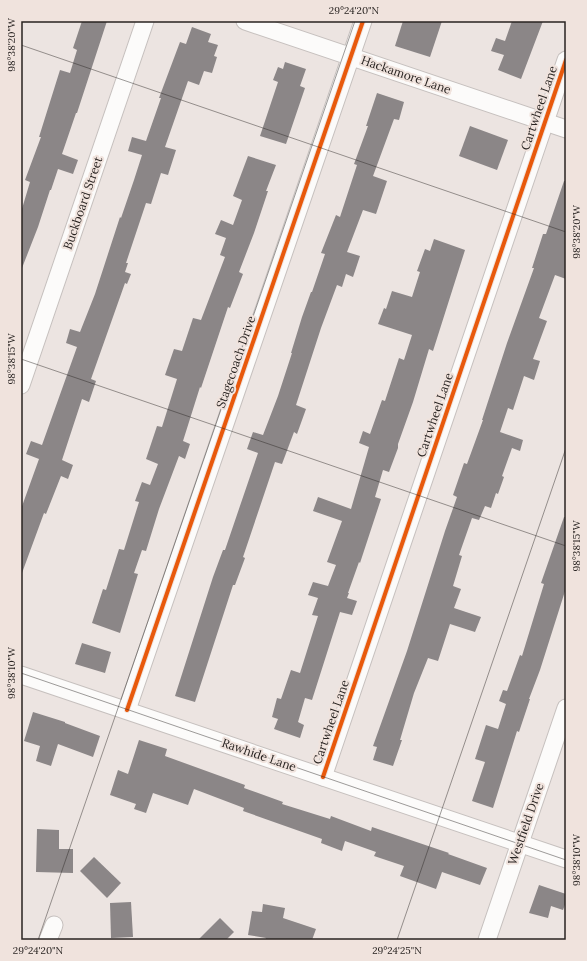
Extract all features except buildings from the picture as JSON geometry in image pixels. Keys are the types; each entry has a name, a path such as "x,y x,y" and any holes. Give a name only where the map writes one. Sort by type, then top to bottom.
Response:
{"street":[{"name":"Buckboard Street","path":"21,385 145,21"},
{"name":"Hackamore Lane","path":"245,21 566,129"},
{"name":"Stagecoach Drive","path":"127,710 363,21"},
{"name":"Cartwheel Lane","path":"323,777 566,60"},
{"name":"Rawhide Lane","path":"21,675 566,859"},
{"name":"Westfield Drive","path":"487,940 566,708"}],"cycle path":[{"path":"127,710 363,21"},
{"path":"323,777 566,60"}]}
